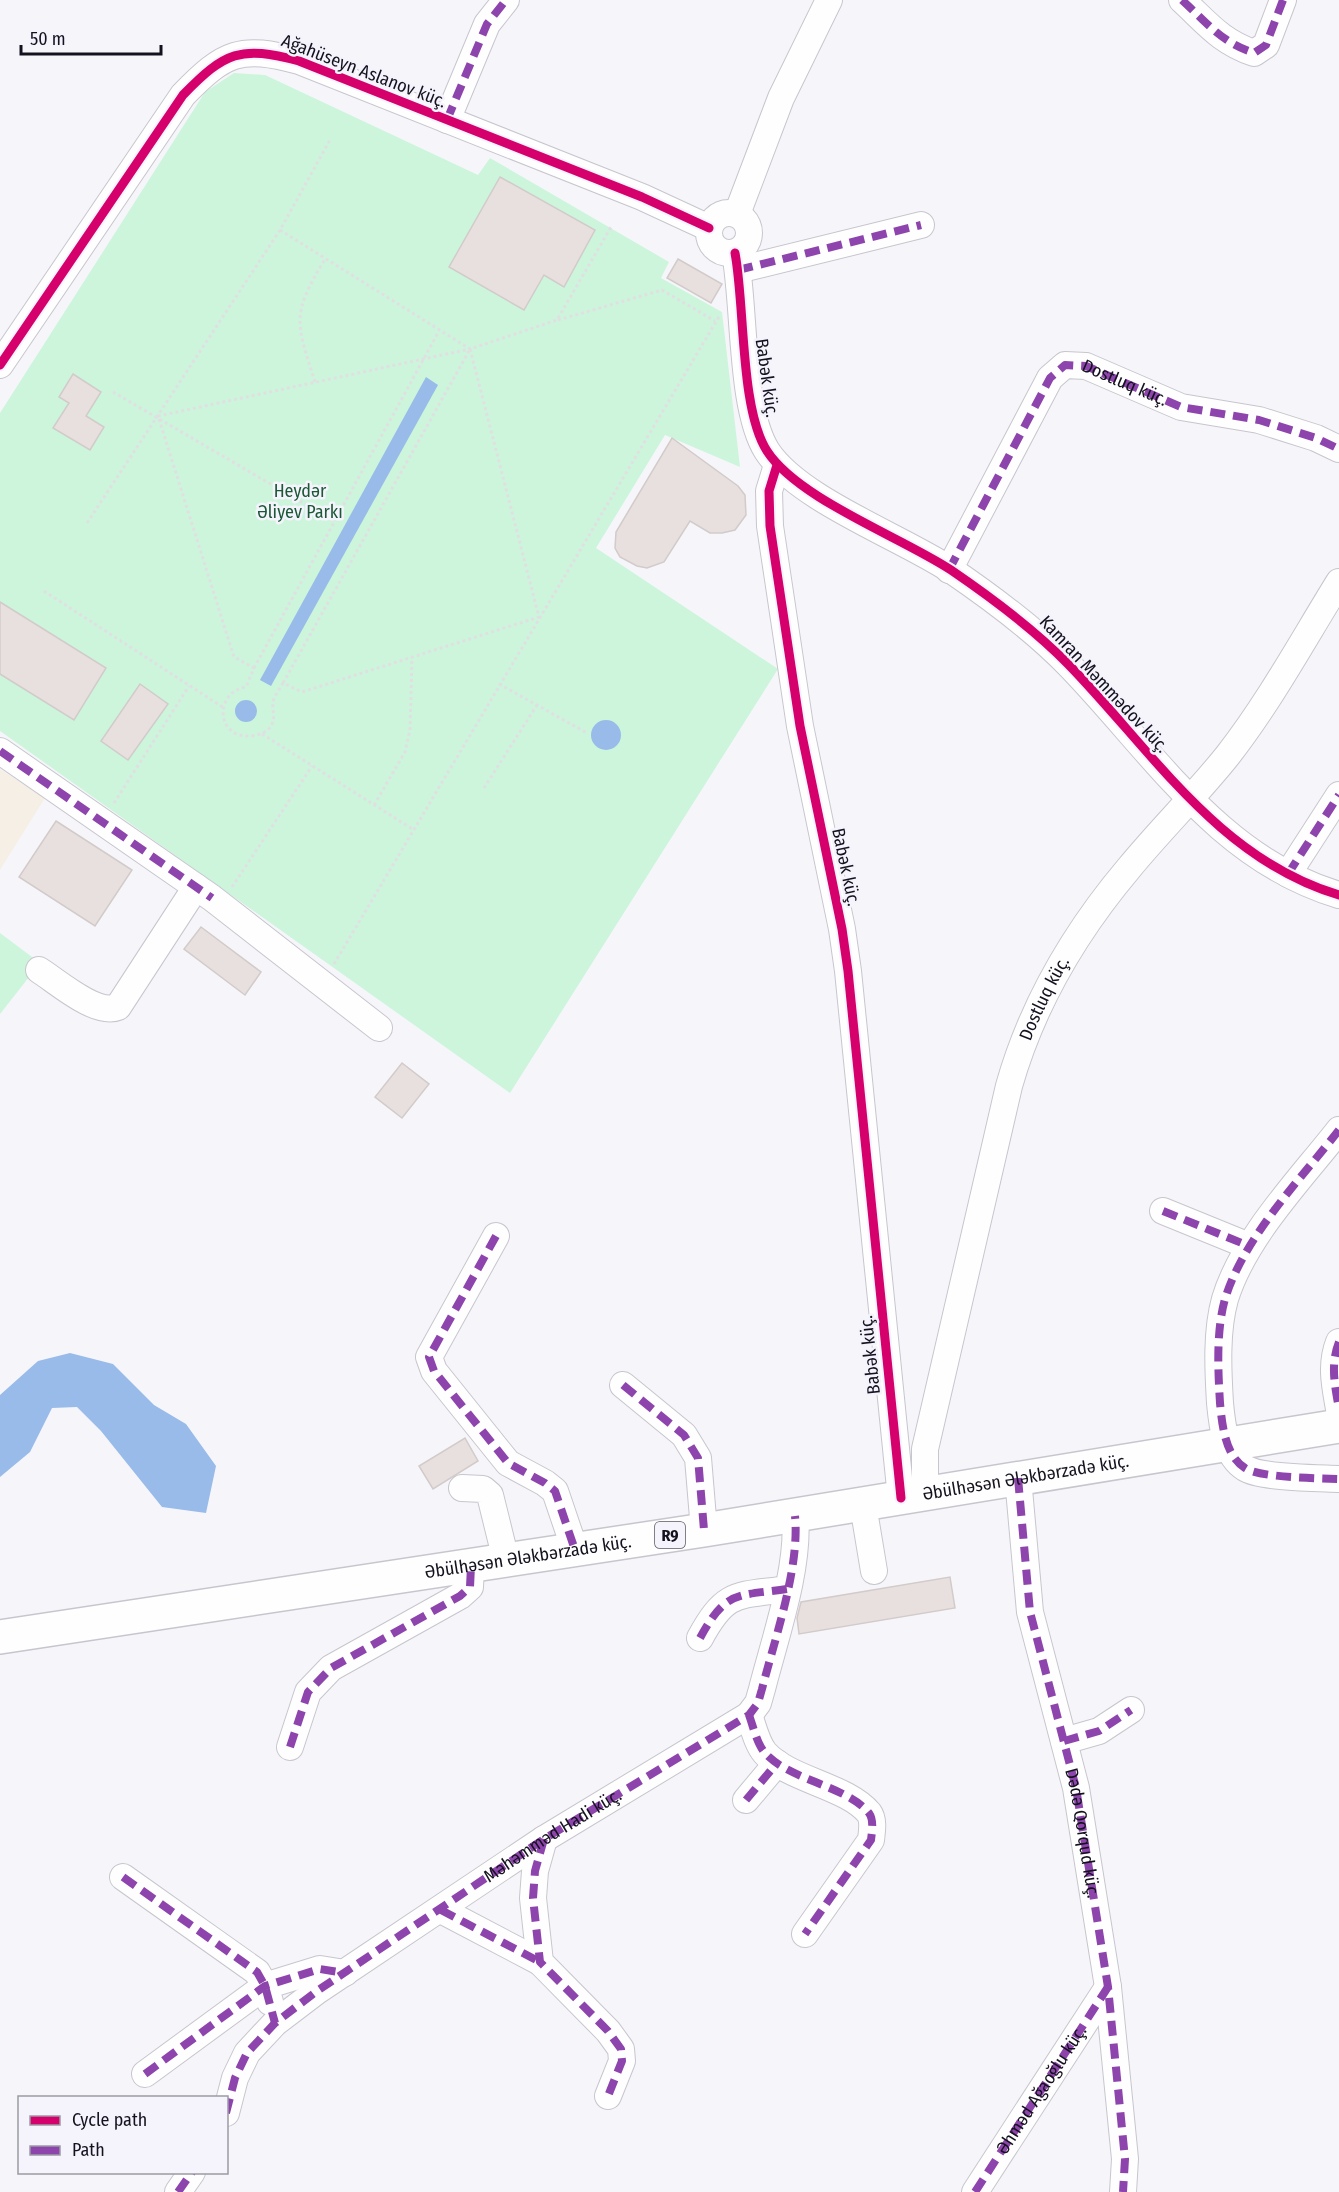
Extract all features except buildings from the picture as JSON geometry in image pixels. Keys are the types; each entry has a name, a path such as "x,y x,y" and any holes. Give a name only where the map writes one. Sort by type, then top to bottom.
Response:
{"main road":[{"name":"Əbülhəsən Ələkbərzadə küç.","path":"0,1637 795,1516 1339,1426"}],"street":[{"name":"Ağahüseyn Aslanov küç.","path":"447,120 487,24 506,0"},
{"path":"737,214 781,98 829,0"},
{"path":"1182,0 1233,46 1254,53 1266,45 1282,0"},
{"name":"Ağahüseyn Aslanov küç.","path":"0,365 183,95 210,67 234,56 264,51 299,61 642,197 709,228"},
{"path":"736,262 749,240 750,229 746,220 737,214 726,213 715,218 709,228 709,239 715,248 736,262 921,225"},
{"name":"Babək küç.","path":"736,262 752,407 760,438 777,465 769,491 770,526 802,737 842,929 913,1496"},
{"name":"Dostluq küç.","path":"950,570 1050,378 1065,365 1086,366 1181,407 1259,420 1316,438 1339,449"},
{"name":"Kamran Məmmədov küç.","path":"777,465 804,487 950,570 1032,628 1069,665 1189,798 1241,844 1288,874 1339,895"},
{"name":"Dostluq küç.","path":"913,1496 1017,1058 1051,981 1065,955 1127,870 1227,755 1251,722 1339,582"},
{"path":"0,751 210,897 379,1028"},
{"path":"1288,874 1339,795"},
{"path":"39,970 96,1007 109,1011 118,1007 210,897"},
{"path":"1339,1130 1249,1246 1225,1299 1219,1343 1221,1414 1227,1444 1237,1463 1254,1473 1339,1479"},
{"path":"1163,1211 1249,1246"},
{"path":"496,1236 429,1357 434,1371 508,1463 545,1482 555,1491 575,1550"},
{"path":"1339,1342 1334,1354 1333,1370 1339,1409"},
{"path":"623,1385 684,1435 698,1458 704,1530"},
{"name":"Dədə Qorqud küç.","path":"1018,1478 1030,1612 1076,1788 1108,1987 1125,2159 1123,2192"},
{"path":"462,1488 483,1489 490,1495 506,1560"},
{"path":"863,1505 874,1570"},
{"path":"795,1516 794,1555 760,1696 749,1715 764,1752 777,1763 858,1803 870,1814 873,1827 871,1840 865,1850 805,1934"},
{"path":"290,1747 308,1692 331,1668 460,1596 470,1587 471,1566"},
{"path":"700,1638 714,1613 735,1596 786,1589"},
{"path":"1064,1741 1099,1731 1131,1710"},
{"name":"Məhəmməd Hadi küç.","path":"228,2105 235,2078 247,2053 275,2023 544,1839 749,1715"},
{"path":"746,1800 777,1763"},
{"path":"540,1962 533,1898 535,1871 544,1839"},
{"path":"123,1877 244,1961 256,1972 265,1986 275,2023"},
{"path":"441,1910 540,1962 608,2031 621,2049 622,2061 608,2096"},
{"path":"145,2074 265,1986 320,1969 345,1973"},
{"name":"Əhməd Ağaoğlu küç.","path":"975,2192 1108,1987"},
{"path":"178,2192 191,2174"}],"path":[{"path":"87,523 280,230 330,140"},
{"path":"556,320 611,226"},
{"path":"280,230 470,349 539,617"},
{"path":"315,382 299,329 302,303 325,259"},
{"path":"158,416 423,357 470,349 556,320 662,290 715,321"},
{"path":"322,984 722,312"},
{"path":"439,331 254,668 246,687 234,688 227,696 224,708 226,723 233,732 248,736 262,734 270,727 274,716 273,702 283,683 470,349"},
{"path":"113,392 158,416 334,521"},
{"path":"158,416 234,657 254,668"},
{"path":"44,591 224,708"},
{"path":"283,683 302,692 539,617"},
{"path":"374,805 405,752 410,730 412,657"},
{"path":"500,684 587,733"},
{"path":"102,822 189,686"},
{"path":"484,788 537,705"},
{"path":"262,734 414,830"},
{"path":"210,897 312,766"}],"shaded area":[{"path":"0,769 45,798 0,870"}],"green space":[{"name":"Heydər Əliyev Parkı","path":"234,73 265,75 478,175 490,158 669,262 661,278 722,312 740,467 665,435 596,548 778,669 510,1093 0,731 0,413 205,92"},
{"path":"0,933 40,963 0,1014"}],"water":[{"path":"426,377 438,385 271,686 260,680"},
{"path":"242,700 250,700 257,707 257,715 250,722 242,722 235,715 235,707"},
{"path":"606,720 612,721 620,729 620,741 612,749 606,750 600,749 592,741 591,735 592,729 600,721"},
{"path":"70,1353 113,1364 154,1405 186,1424 216,1466 206,1513 162,1507 101,1431 77,1407 52,1408 30,1452 0,1477 0,1395 38,1361"}],"marked path":[{"path":"447,120 487,24 506,0"},
{"path":"1182,0 1223,37 1242,49 1254,53 1266,45 1283,0"},
{"path":"738,270 921,225"},
{"path":"949,570 1050,378 1065,365 1086,366 1181,407 1259,420 1316,438 1339,449"},
{"path":"0,751 212,898"},
{"path":"1288,874 1339,795"},
{"path":"1339,1130 1274,1210 1245,1253 1222,1311 1218,1364 1224,1430 1229,1448 1238,1463 1263,1474 1339,1479"},
{"path":"1163,1211 1249,1246"},
{"path":"496,1236 429,1357 434,1371 508,1463 555,1491 575,1550"},
{"path":"1339,1342 1334,1367 1339,1409"},
{"path":"623,1385 684,1435 698,1458 704,1530"},
{"path":"1018,1478 1030,1612 1076,1788 1108,1987 1125,2159 1123,2192"},
{"path":"228,2105 235,2078 247,2053 275,2023 317,1991 544,1839 749,1715 758,1703 785,1602 794,1557 795,1516"},
{"path":"290,1747 308,1692 331,1668 460,1596 470,1587 471,1566"},
{"path":"700,1638 718,1611 734,1598 787,1589"},
{"path":"1064,1741 1099,1731 1131,1710"},
{"path":"749,1715 760,1745 775,1762 847,1796 869,1813 872,1819 871,1840 805,1934"},
{"path":"746,1800 777,1763"},
{"path":"544,1839 535,1871 533,1898 540,1962 608,2031 621,2049 622,2061 608,2096"},
{"path":"123,1877 257,1972 265,1986 275,2023"},
{"path":"441,1910 540,1962"},
{"path":"145,2074 265,1986 320,1969 345,1973"},
{"path":"975,2192 1108,1987"},
{"path":"178,2192 191,2174"}],"cycle path":[{"path":"0,365 183,95 223,61 247,53 279,56 299,61 642,197 709,228"},
{"path":"735,253 752,410 758,433 767,451 782,469 826,501 930,557 997,603 1041,638 1068,664 1158,765 1222,829 1257,856 1296,878 1339,895"},
{"path":"777,465 769,491 770,526 800,726 842,929 848,971 901,1498"}]}
